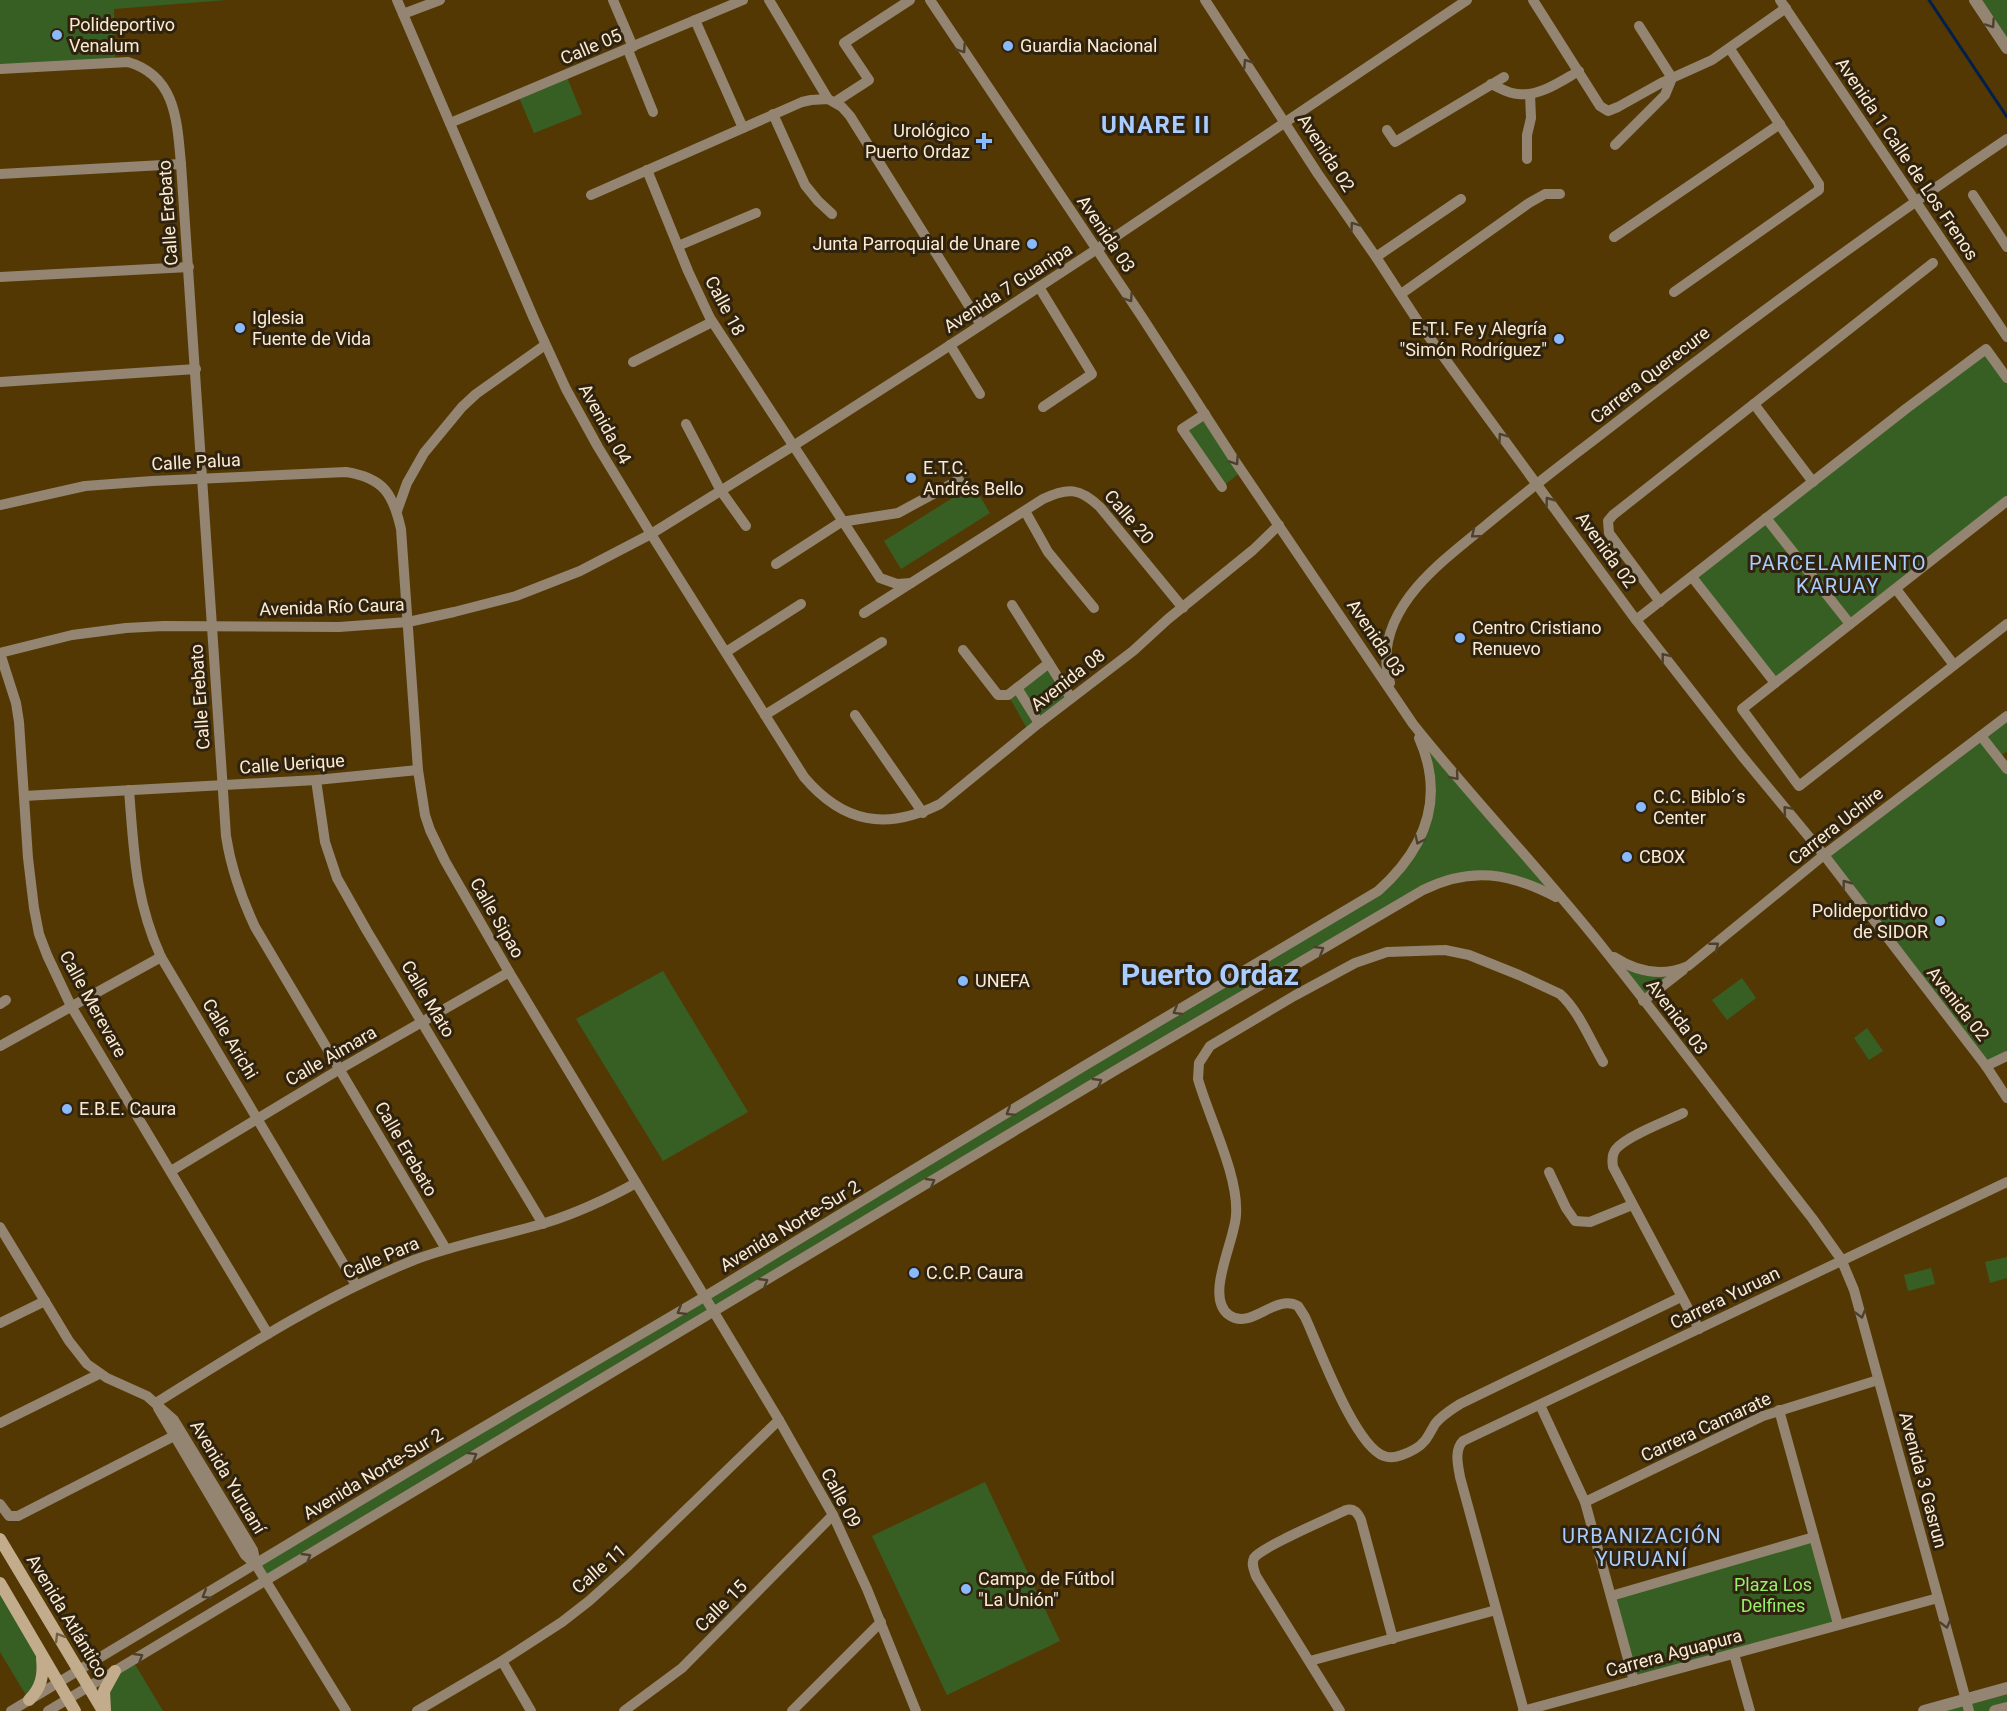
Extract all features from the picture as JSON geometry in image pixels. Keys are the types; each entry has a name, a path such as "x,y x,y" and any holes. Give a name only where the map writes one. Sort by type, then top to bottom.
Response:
{"main road":[{"name":"Avenida Atlántico","path":"0,1539 105,1711"},
{"path":"0,1583 72,1705"},
{"path":"29,1701 41,1685 43,1667 41,1654"},
{"path":"105,1711 105,1691 116,1671"}],"street":[{"name":"Avenida 04","path":"398,0 545,345 586,427 804,777 817,792 844,811 859,817"},
{"path":"403,14 440,0"},
{"path":"613,0 653,112"},
{"name":"Calle 05","path":"450,123 743,0"},
{"path":"769,0 831,101 850,116 882,164 981,325"},
{"path":"591,195 773,114 811,100 831,101 869,80 844,43 910,0"},
{"name":"Avenida 03","path":"930,0 1413,724 1606,952 1812,1218 1841,1259"},
{"name":"Avenida 02","path":"1205,0 1318,174 1425,332 1536,484 1636,620 1742,756 1824,855 1986,1066 2007,1098"},
{"name":"Avenida 7 Guanipa","path":"651,534 981,325 1286,123 1449,5 1467,0"},
{"path":"1533,0 1600,106 1608,111 1730,49 1783,4"},
{"path":"1975,0 2007,48"},
{"name":"Avenida 1 Calle de Los Frenos","path":"1783,4 2007,337"},
{"path":"695,20 743,128"},
{"path":"1638,26 1672,78"},
{"path":"1674,292 1818,192 1819,184 1730,49"},
{"name":"Calle Erebato","path":"0,69 128,62 139,65 150,73 166,90 175,112 189,267 230,861 255,927 446,1249"},
{"path":"1491,84 1517,94 1530,94 1554,85 1579,71"},
{"path":"1387,130 1395,142 1504,77"},
{"path":"1616,145 1665,95 1672,78"},
{"path":"1527,159 1527,135 1531,118 1530,94"},
{"path":"773,114 805,185 832,214"},
{"path":"1614,237 1780,124"},
{"name":"Carrera Querecure","path":"1393,692 1386,671 1385,657 1388,639 1404,605 1417,587 1442,562 1536,484 1727,337 1915,201 2006,139"},
{"path":"0,174 181,164"},
{"name":"Calle 18","path":"646,170 712,322 793,446"},
{"path":"1401,294 1529,203 1545,194 1560,194"},
{"path":"1973,195 2007,247"},
{"path":"1376,257 1461,199"},
{"path":"678,246 756,213"},
{"path":"1660,602 1609,533 1608,521 1933,263"},
{"path":"0,277 189,267"},
{"path":"1039,287 1092,374 1043,407"},
{"path":"633,362 712,322"},
{"path":"397,511 407,483 424,453 462,407 476,394 545,345"},
{"path":"950,345 980,394"},
{"path":"1636,620 1986,349 2007,378"},
{"path":"0,382 196,369"},
{"path":"1755,404 1813,482"},
{"path":"1205,414 1182,429 1222,487"},
{"path":"686,424 721,491 746,526"},
{"path":"793,446 880,578 897,584 910,583"},
{"name":"Calle Palua","path":"0,505 85,486 346,472 364,475 378,483 389,495"},
{"path":"776,564 842,522 898,513 959,480"},
{"name":"Calle 20","path":"864,613 1043,499 1059,492 1080,492 1090,497 1183,608"},
{"name":"Calle Sipao","path":"389,495 397,511 403,550 418,770 430,830 509,972 713,1312"},
{"path":"2007,501 1742,709 1799,786 2007,624"},
{"path":"1025,511 1048,552 1094,608"},
{"path":"1766,518 1850,624"},
{"name":"Avenida 08","path":"859,817 890,821 923,813 940,804 1133,651 1253,550 1279,525"},
{"name":"Avenida Río Caura","path":"0,653 94,631 163,626 339,627 408,622 488,604 547,586 580,572 651,534"},
{"path":"1692,577 1775,683"},
{"path":"1896,589 1954,665"},
{"path":"726,652 801,604"},
{"path":"1012,605 1071,698"},
{"path":"765,716 882,642"},
{"path":"963,650 998,695 1012,691 1049,663"},
{"name":"Calle Merevare","path":"0,653 16,703 19,722 28,858 39,934 71,1006 268,1334"},
{"path":"1012,691 1040,723"},
{"path":"855,716 923,813"},
{"name":"Carrera Uchire","path":"1643,1001 1712,949 1824,855 2007,716"},
{"name":"Avenida Norte-Sur 2","path":"10,1711 1378,891 1413,853 1421,837 1429,810 1430,766 1413,724"},
{"path":"1982,736 2003,754 2007,769"},
{"name":"Calle Uerique","path":"24,796 316,780 418,770"},
{"name":"Calle Mato","path":"316,780 325,842 337,878 543,1224"},
{"name":"Calle Arichi","path":"129,790 138,891 161,957 356,1285"},
{"name":"Avenida Norte-Sur 2","path":"48,1711 72,1705 89,1687 1221,1008 1437,882 1478,874 1508,877 1540,888 1562,899"},
{"path":"1603,1062 1575,1012 1560,994 1496,965 1469,955 1445,950 1398,951 1365,959 1294,996 1210,1046 1199,1063 1198,1079 1232,1182 1236,1204 1233,1235 1218,1284 1220,1300 1225,1311 1237,1319 1285,1302 1298,1306 1305,1317 1336,1391 1350,1416 1375,1449 1382,1456 1390,1458 1413,1450 1424,1443 1444,1414 1460,1404 1682,1297"},
{"name":"Carrera Uchire","path":"1606,952 1625,964 1653,972 1678,971 1688,966"},
{"path":"0,1047 161,957"},
{"name":"Calle Aimara","path":"171,1171 340,1069 509,972"},
{"path":"1986,1066 2007,1056"},
{"path":"1683,1113 1627,1141 1616,1149 1613,1167 1699,1329"},
{"path":"1549,1172 1566,1208 1575,1221 1590,1222 1632,1205"},
{"name":"Carrera Yuruan","path":"1496,1610 1460,1477 1457,1461 1458,1446 1463,1441 1841,1259 2007,1182"},
{"name":"Calle Para","path":"156,1403 268,1334 356,1285 446,1249 543,1224 594,1205 636,1183"},
{"name":"Avenida Yuruaní","path":"0,1227 79,1354 99,1374 147,1396 174,1420 253,1550 256,1564"},
{"name":"Avenida 3 Gasrun","path":"1841,1259 1854,1290 1968,1705"},
{"path":"0,1323 45,1301"},
{"name":"Calle 09","path":"713,1312 779,1420 833,1515 881,1622 916,1711"},
{"path":"0,1423 99,1374"},
{"name":"Carrera Camarate","path":"1585,1502 1738,1427 1779,1410 1878,1380"},
{"name":"Avenida Yuruaní","path":"156,1403 245,1555 256,1564"},
{"path":"1540,1405 1585,1502 1634,1681"},
{"path":"1779,1410 1838,1624"},
{"name":"Calle 11","path":"417,1711 502,1661 562,1622 608,1585 779,1420"},
{"path":"0,1504 9,1516 18,1516 174,1437"},
{"path":"1340,1711 1256,1576 1252,1562 1254,1558 1268,1548 1351,1509 1358,1515 1393,1638"},
{"name":"Calle 15","path":"624,1711 682,1668 833,1515"},
{"path":"1611,1596 1814,1537"},
{"path":"256,1564 346,1711"},
{"name":"Carrera Aguapura","path":"1524,1711 1938,1598"},
{"path":"1310,1661 1496,1610 1524,1711"},
{"path":"792,1711 881,1622"},
{"path":"1734,1654 1750,1711"},
{"path":"502,1661 531,1711"},
{"path":"1924,1711 1968,1705 2007,1688"},
{"path":"1995,1711 2007,1708"}],"green space":[{"name":"Polideportivo Venalum","path":"0,0 226,0 114,9 115,62 0,69"},
{"path":"1975,0 2007,0 2007,48"},
{"path":"566,75 582,114 534,133 518,95"},
{"path":"1986,349 2007,378 2007,500 1775,683 1692,577"},
{"path":"1205,414 1242,471 1222,487 1182,429"},
{"path":"973,485 990,513 901,569 884,541"},
{"path":"1049,663 1071,698 1029,732 1008,695"},
{"name":"Polideportidvo de SIDOR","path":"2007,716 2007,751 1998,758 2007,769 2007,1056 1986,1066 1824,857"},
{"path":"1413,724 1562,899 1508,877 1437,882 266,1582 256,1565 1349,909 1405,864 1431,795"},
{"path":"1606,952 1625,964 1678,971 1643,1001"},
{"path":"663,971 748,1112 663,1161 576,1019"},
{"path":"1742,978 1756,998 1727,1020 1712,1000"},
{"path":"1867,1028 1883,1051 1869,1060 1854,1038"},
{"path":"2007,1257 2007,1278 1990,1283 1985,1262"},
{"path":"1931,1268 1935,1284 1908,1291 1904,1275"},
{"name":"Campo de Fútbol \"La Unión\"","path":"985,1482 1060,1641 947,1695 872,1536"},
{"name":"Plaza Los Delfines","path":"1814,1537 1838,1624 1634,1681 1611,1596"},
{"path":"0,1583 43,1667 29,1700 0,1652"},
{"path":"133,1661 163,1711 106,1711 108,1682"},
{"path":"2007,1688 2007,1708 1995,1711 1924,1711"}],"waterway":[{"path":"1929,0 2007,117"}],"place":[{"name":"Polideportivo Venalum","path":"57,35"},
{"name":"Guardia Nacional","path":"1008,46"},
{"name":"Urológico Puerto Ordaz","path":"984,141"},
{"name":"Junta Parroquial de Unare","path":"1032,244"},
{"name":"Iglesia Fuente de Vida","path":"240,328"},
{"name":"E.T.I. Fe y Alegría \"Simón Rodríguez\"","path":"1559,339"},
{"name":"E.T.C. Andrés Bello","path":"911,478"},
{"name":"Centro Cristiano Renuevo","path":"1460,638"},
{"name":"C.C. Biblo´s Center","path":"1641,807"},
{"name":"CBOX","path":"1627,857"},
{"name":"Polideportidvo de SIDOR","path":"1940,921"},
{"name":"UNEFA","path":"963,981"},
{"name":"E.B.E. Caura","path":"67,1109"},
{"name":"C.C.P. Caura","path":"914,1273"},
{"name":"Campo de Fútbol \"La Unión\"","path":"966,1589"}],"district":[{"name":"UNARE II","path":"1156,125"},
{"name":"PARCELAMIENTO KARUAY","path":"1838,574"},
{"name":"Puerto Ordaz","path":"1210,975"},
{"name":"URBANIZACIÓN YURUANÍ","path":"1642,1548"}]}
